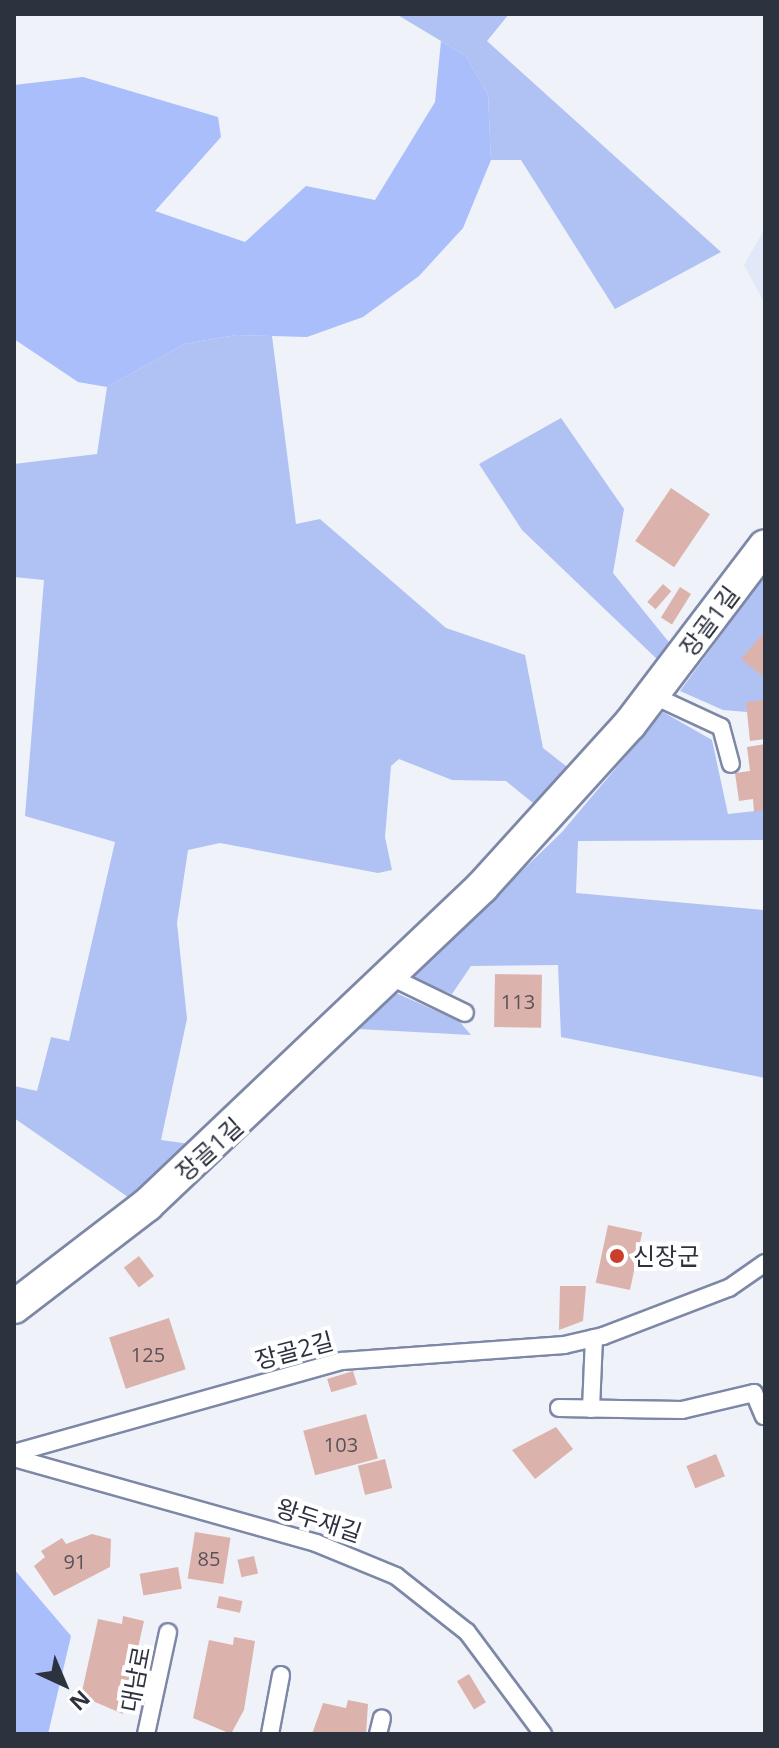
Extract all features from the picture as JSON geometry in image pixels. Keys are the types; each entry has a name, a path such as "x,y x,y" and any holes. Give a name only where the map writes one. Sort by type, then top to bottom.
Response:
{"street":[{"name":"장골1길","path":"14,1307 147,1205 391,977 565,801 652,695 765,546"}],"lane":[{"path":"652,695 721,727 731,764"},
{"path":"391,977 465,1013"},
{"name":"장골2길","path":"14,1455 342,1361 594,1338 729,1288 765,1263"},
{"path":"591,1409 594,1338"},
{"path":"559,1408 682,1410 754,1393 764,1416"},
{"name":"왕두재길","path":"14,1455 316,1543 396,1576 467,1632 543,1734"},
{"name":"대남로","path":"146,1734 168,1632"},
{"path":"270,1734 281,1675"}],"shaded area":[{"path":"396,14 509,14 487,41 721,252 615,309 521,160 491,160 488,95 466,56"},
{"path":"441,41 466,56 488,95 491,160 463,228 419,276 363,317 307,337 236,335 184,344 107,387 78,382 14,339 14,85 83,77 218,117 221,137 155,211 245,242 306,186 375,200 435,102"},
{"path":"765,228 765,304 744,265"},
{"path":"236,335 272,336 296,524 320,519 446,628 525,655 543,748 571,770 538,807 506,781 452,780 399,759 391,766 385,837 392,870 378,873 220,843 188,850 177,923 187,1019 161,1140 190,1144 128,1197 14,1118 14,1086 37,1091 51,1037 69,1041 115,842 25,816 44,580 14,577 14,464 97,454 107,387 184,344"},
{"path":"561,418 624,509 613,573 672,646 660,662 522,530 479,464"},
{"path":"765,575 765,700 747,712 723,710 680,691"},
{"path":"663,712 712,740 728,814 765,810 765,840 578,841 576,893 765,910 765,1078 561,1037 558,965 471,966 452,994 411,978 562,832"},
{"path":"396,993 459,1021 471,1035 358,1029"},
{"path":"14,1569 71,1636 48,1734 14,1734"}],"building":[{"path":"671,488 710,514 674,567 635,541"},
{"path":"663,584 671,591 656,609 647,602"},
{"path":"680,587 691,594 672,624 661,618"},
{"path":"765,631 765,678 741,659"},
{"path":"765,700 765,739 750,741 746,702"},
{"path":"765,744 765,810 754,812 753,799 739,801 735,773 750,771 747,747"},
{"path":"495,974 542,975 541,1028 494,1027"},
{"path":"608,1225 642,1232 630,1290 596,1283"},
{"path":"139,1256 154,1276 139,1287 124,1267"},
{"path":"560,1286 586,1286 583,1321 559,1330"},
{"path":"169,1318 186,1369 126,1389 109,1337"},
{"path":"353,1371 357,1384 331,1392 327,1379"},
{"path":"366,1414 378,1458 315,1475 303,1431"},
{"path":"556,1427 573,1449 535,1479 512,1450"},
{"path":"716,1454 725,1476 695,1488 686,1466"},
{"path":"385,1459 392,1488 365,1495 358,1466"},
{"path":"195,1532 231,1538 223,1584 188,1578"},
{"path":"92,1534 111,1539 110,1567 54,1596 34,1566 45,1557 41,1551 62,1538 66,1544"},
{"path":"254,1556 258,1574 241,1577 237,1560"},
{"path":"178,1567 182,1589 143,1595 140,1574"},
{"path":"219,1596 242,1601 240,1613 217,1608"},
{"path":"123,1616 144,1621 123,1714 81,1696 98,1619 122,1624"},
{"path":"234,1637 255,1641 244,1710 231,1734 193,1718 209,1640 233,1645"},
{"path":"469,1674 486,1702 474,1709 457,1681"},
{"path":"348,1700 368,1704 366,1734 312,1734 323,1703 346,1708"}],"place":[{"name":"신장군","path":"617,1256"}]}
